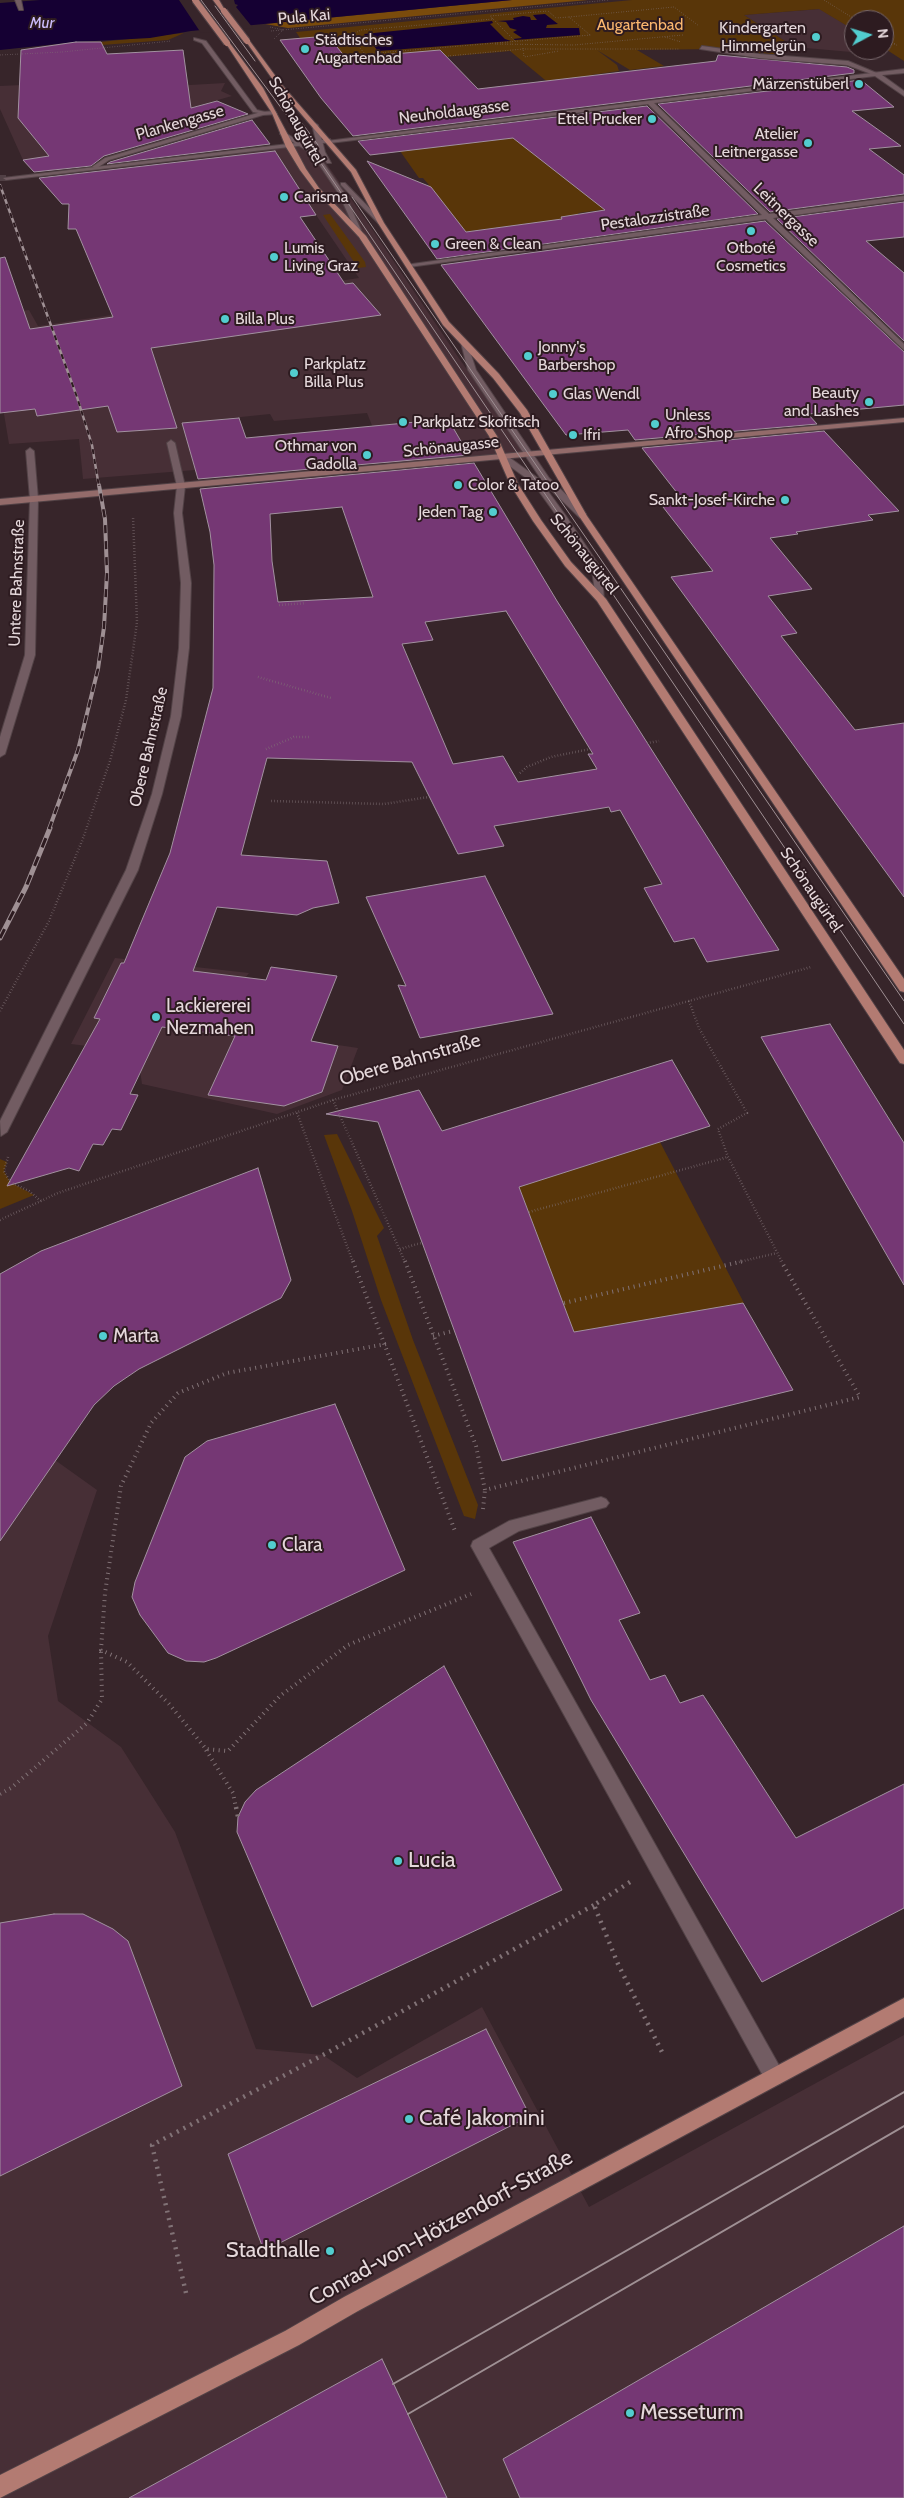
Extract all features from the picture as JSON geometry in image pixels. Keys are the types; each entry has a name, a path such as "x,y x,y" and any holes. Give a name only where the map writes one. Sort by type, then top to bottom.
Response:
{"main road":[{"name":"Schönaugürtel","path":"195,0 246,69 275,113 289,147 317,189 362,236 490,432 514,484 552,543 568,564 601,599 904,1060"},
{"name":"Schönaugürtel","path":"216,0 280,86 330,141 354,171 381,223 446,323 464,345 508,391 548,451 583,516 904,988"},
{"path":"224,0 224,11"},
{"name":"Schönaugasse","path":"0,502 904,420"},
{"name":"Conrad-von-Hötzendorf-Straße","path":"0,2487 292,2338 351,2304 904,2007"}],"street":[{"path":"18,0 21,9"},
{"path":"196,39 204,42 255,111 263,113"},
{"path":"702,48 759,56 840,62 876,74 904,94"},
{"name":"Neuholdaugasse","path":"6,178 289,147 904,71"},
{"name":"Leitnergasse","path":"649,102 904,348"},
{"name":"Plankengasse","path":"95,167 107,159 263,113 275,113"},
{"path":"316,125 322,152 349,193 381,223"},
{"path":"282,133 314,153 342,194 362,236"},
{"name":"Pestalozzistraße","path":"409,264 904,198"},
{"path":"464,345 472,370 546,480 583,516"},
{"name":"Obere Bahnstraße","path":"1,1132 132,870 157,794 176,716 184,648 186,583 178,513 181,486 171,443"},
{"name":"Untere Bahnstraße","path":"0,754 30,655 34,499 30,451"},
{"path":"503,457 536,481 557,511 597,570 601,599"},
{"path":"601,1503 514,1526 478,1546 774,2076"}],"path":[{"name":"Pula Kai","path":"269,32 609,0"},
{"path":"824,0 844,12"},
{"path":"515,42 490,16 548,12 556,18 674,8 701,28"},
{"path":"332,57 334,57 329,52 336,51 340,56 591,35 570,17"},
{"path":"365,54 350,36 361,30 493,19"},
{"path":"494,43 574,46 691,34"},
{"path":"666,37 702,48"},
{"path":"0,56 172,41"},
{"path":"895,44 900,47"},
{"path":"523,45 524,57 571,50 574,46"},
{"path":"448,56 523,49 702,48"},
{"name":"Obere Bahnstraße","path":"0,1011 49,921 75,859 110,761 122,717 137,622 133,511"},
{"path":"278,605 306,604"},
{"path":"258,677 331,698"},
{"path":"266,750 294,737 309,737"},
{"path":"647,743 659,742"},
{"path":"520,773 527,767 551,757 590,749"},
{"path":"271,801 384,804 429,798"},
{"name":"Obere Bahnstraße","path":"0,1220 41,1201 218,1138 333,1100 838,960"},
{"path":"333,1100 400,1249 476,1446 485,1490 860,1397 777,1254 728,1157 718,1129 747,1113 699,1028 688,1001"},
{"path":"297,1113 386,1344 459,1542 478,1546"},
{"path":"11,1150 4,1171 10,1182 30,1191 41,1201"},
{"path":"529,1212 728,1157"},
{"path":"400,1249 421,1243"},
{"path":"564,1303 777,1254"},
{"path":"433,1336 453,1331"},
{"path":"0,1794 11,1788 87,1723 102,1699 101,1650 105,1594 122,1486 151,1423 178,1393 227,1373 386,1344"},
{"path":"206,1749 228,1751 280,1696 348,1645 499,1583"},
{"path":"101,1650 128,1662 169,1704 206,1749 233,1792 238,1817"},
{"path":"186,2293 152,2145 323,2055 594,1905 656,1864"},
{"path":"594,1905 618,1964 664,2056"}],"shaded area":[{"path":"512,0 588,0 288,28 265,24"},
{"name":"Kindergarten Himmelgrün","path":"820,9 844,24 844,51 806,48 788,43 744,15"},
{"path":"170,78 172,86 225,83 221,91 232,96 175,112 113,143 128,149 74,163 29,167 23,160 0,109 0,86"},
{"path":"312,143 458,357 528,454 389,468 367,413 274,421 270,414 183,423 195,470 83,479 79,439 9,444 0,390 0,313 29,310 38,326 359,278 316,215 259,219 244,185 221,154"},
{"path":"115,958 249,973 238,987 238,1030 358,1048 342,1090 277,1114 142,1084 139,1063 111,1049 71,1044"},
{"path":"0,1441 55,1460 97,1490 48,1636 58,1701 121,1747 175,1832 256,2049 323,2055 357,2078 482,2007 589,2207 904,2035 904,2498 0,2498"}],"green space":[{"name":"Augartenbad","path":"632,0 904,0 904,61 894,54 894,10 844,10 844,24 819,9 744,15 788,43 782,55 714,49 637,50 664,66 630,70 597,50 617,65 619,71 591,75 602,84 594,85 583,77 554,80 556,89 510,51 303,70 280,40 300,38 296,32"},
{"path":"184,33 168,40 102,45 101,42"},
{"path":"513,138 638,205 578,213 579,215 561,217 563,219 455,233 424,186 429,185 423,178 419,178 400,151"},
{"path":"330,214 365,262 366,267 358,268 323,215"},
{"path":"337,1134 384,1228 377,1236 413,1340 478,1505 475,1519 464,1516 381,1300 352,1211 324,1135"},
{"path":"660,1142 744,1303 574,1332 519,1187"},
{"path":"0,1159 7,1162 4,1171 10,1182 34,1195 0,1209"}],"water":[{"name":"Mur","path":"40,0 512,0 191,31 150,38 76,42 0,50 0,3"},
{"path":"545,14 558,24 547,25 546,28 579,28 580,35 515,40 513,39 522,38 513,32 517,30 510,28 506,22 497,21 514,20 513,18 523,16 530,17 531,20 537,20 533,15"},
{"path":"492,21 493,23 490,24 505,39 511,41 378,51 364,34"}],"pier":[{"path":"179,0 234,0 235,4 238,5 236,7 253,28 201,33"}],"building":[{"path":"328,36 346,58 440,50 478,89 716,61 718,55 847,67 854,70 854,73 353,136 321,98 280,40"},
{"path":"76,42 101,42 107,54 183,50 191,108 217,101 248,114 104,156 91,166 34,172 23,160 49,156 18,118 21,50"},
{"path":"861,80 894,107 852,111 901,146 869,149 904,175 904,194 770,212 658,104"},
{"path":"647,106 758,214 437,259 367,161 431,187 466,232 562,219 561,217 605,210 513,138 370,155 358,141"},
{"path":"252,120 270,144 107,164 110,162"},
{"path":"275,151 316,215 300,217 345,284 353,283 381,315 151,348 177,428 117,432 108,406 37,416 35,409 0,413 0,258 5,257 30,329 113,317 76,229 68,229 69,204 62,204 39,178"},
{"path":"904,202 904,237 866,241 904,273 904,341 777,219"},
{"path":"765,221 904,352 904,405 808,414 817,424 635,440 628,430 566,435 441,265"},
{"path":"239,418 246,438 448,419 469,455 198,479 182,423"},
{"path":"824,431 899,511 868,515 873,520 770,538 812,589 768,596 797,633 781,636 855,730 904,723 904,897 671,577 713,571 663,507 668,506 667,504 681,502 678,498 681,498 642,448"},
{"path":"474,463 557,601 779,950 707,962 694,938 674,942 644,888 662,884 620,810 611,812 609,807 494,826 504,846 458,854 412,762 267,758 241,855 327,861 339,903 313,908 297,915 217,907 193,971 266,980 271,967 337,976 311,1041 338,1046 322,1092 284,1106 208,1095 235,1036 162,1027 130,1094 138,1095 121,1130 112,1129 103,1145 93,1144 79,1171 69,1168 7,1186 100,1019 94,1018 121,963 124,963 170,853 213,688 214,565 210,532 200,489","holes":["342,507 373,597 278,602 272,561 270,514","506,611 593,754 588,754 597,769 518,782 503,756 453,764 402,644 433,640 425,622"]},
{"path":"485,876 553,1014 420,1038 398,985 406,986 366,897"},
{"path":"830,1024 904,1143 904,1285 761,1037"},
{"path":"672,1060 710,1126 519,1187 574,1332 743,1303 793,1390 502,1461 378,1122 326,1114 419,1090 442,1131"},
{"name":"Marta","path":"258,1168 291,1280 281,1298 139,1369 114,1386 94,1405 0,1541 0,1274 41,1251"},
{"name":"Clara","path":"335,1404 405,1570 216,1658 204,1662 186,1661 168,1653 140,1615 132,1597 135,1582 185,1457 207,1441"},
{"path":"591,1517 640,1613 619,1620 650,1680 665,1675 680,1703 703,1695 796,1838 904,1784 904,1908 762,1982 591,1700 513,1542"},
{"name":"Lucia","path":"444,1666 562,1890 312,2007 237,1832 238,1817 245,1802 256,1790"},
{"path":"54,1914 83,1914 113,1929 128,1941 182,2086 0,2176 0,1923"},
{"path":"486,2029 530,2116 264,2251 228,2154"},
{"path":"904,2226 904,2498 520,2498 503,2459"},
{"path":"382,2359 447,2498 129,2498"}],"tunnel":[{"path":"0,178 6,178"}],"tram line":[{"path":"201,0 308,144 904,1024"},
{"path":"215,6 255,61"},
{"path":"291,108 318,145"},
{"path":"352,197 904,1001"},
{"path":"393,2384 904,2092"},
{"path":"408,2414 904,2126"}],"railway":[{"path":"0,185 77,397 92,445 99,487"},
{"path":"49,829 78,750 98,669 104,627 107,573 105,519 99,485"},
{"path":"0,938 26,887 50,828"}],"place":[{"name":"Kindergarten Himmelgrün","path":"816,37"},
{"name":"Städtisches Augartenbad","path":"305,49"},
{"name":"Märzenstüberl","path":"859,84"},
{"name":"Ettel Prucker","path":"652,119"},
{"name":"Atelier Leitnergasse","path":"808,143"},
{"name":"Carisma","path":"284,197"},
{"name":"Otboté Cosmetics","path":"751,231"},
{"name":"Green & Clean","path":"435,244"},
{"name":"Lumis Living Graz","path":"274,257"},
{"name":"Billa Plus","path":"225,319"},
{"name":"Jonny's Barbershop","path":"528,356"},
{"name":"Parkplatz Billa Plus","path":"294,373"},
{"name":"Glas Wendl","path":"553,394"},
{"name":"Beauty and Lashes","path":"869,402"},
{"name":"Parkplatz Skofitsch","path":"403,422"},
{"name":"Unless Afro Shop","path":"655,424"},
{"name":"Ifri","path":"573,435"},
{"name":"Othmar von Gadolla","path":"367,455"},
{"name":"Color & Tatoo","path":"458,485"},
{"name":"Sankt-Josef-Kirche","path":"785,500"},
{"name":"Jeden Tag","path":"493,512"},
{"name":"Lackiererei Nezmahen","path":"156,1017"},
{"name":"Marta","path":"103,1336"},
{"name":"Clara","path":"272,1545"},
{"name":"Lucia","path":"398,1861"},
{"name":"Café Jakomini","path":"409,2119"},
{"name":"Stadthalle","path":"330,2251"},
{"name":"Messeturm","path":"630,2413"}]}
